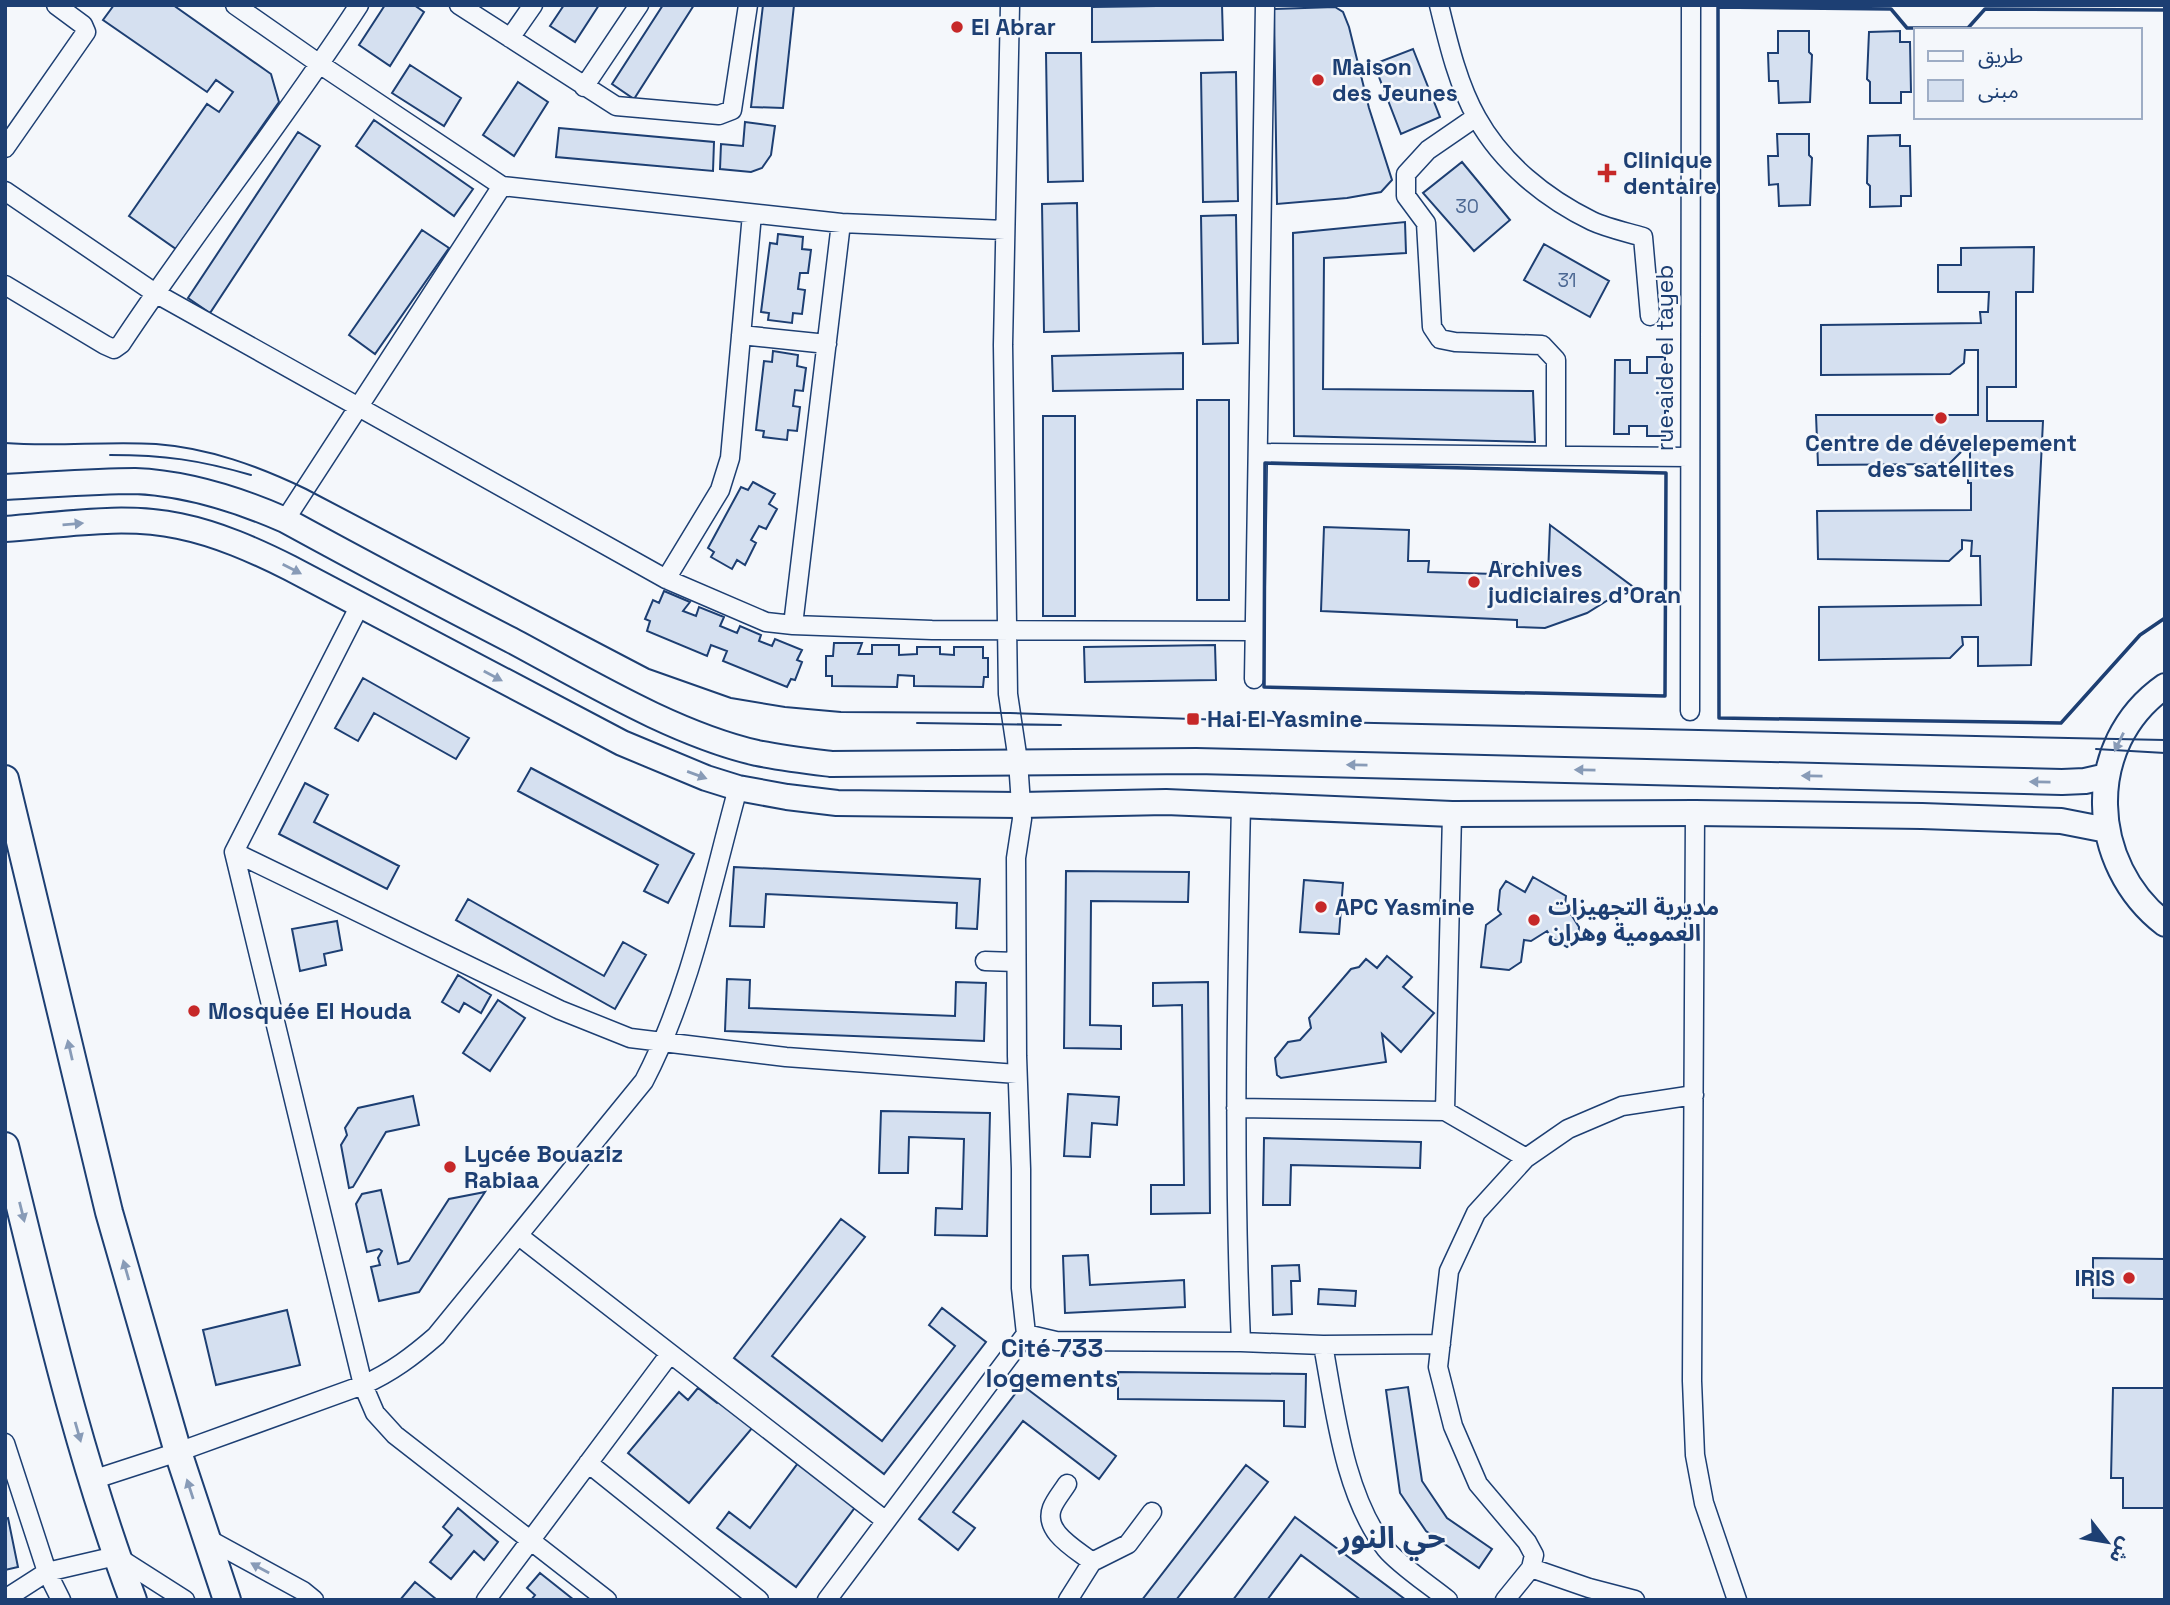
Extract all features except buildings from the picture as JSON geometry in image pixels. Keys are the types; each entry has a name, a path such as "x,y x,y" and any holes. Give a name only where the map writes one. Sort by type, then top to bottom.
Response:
{"main road":[{"path":"5,487 135,481 195,489 232,498 285,520 600,688 663,718 721,742 756,752 831,764 1196,761 2062,782 2107,776"},
{"path":"5,529 106,521 176,525 207,533 255,550 622,744 674,766 738,788 836,803 1021,805 1166,802 1452,814 1695,813 2061,821 2107,830"},
{"path":"2165,686 2145,703 2131,720 2115,750 2107,776 2105,803 2107,830 2122,876 2143,905 2165,923"},
{"path":"5,779 109,1212 178,1452 227,1600"},
{"path":"5,1146 60,1367 92,1480 133,1600"}],"street":[{"path":"5,148 86,32 83,24 56,5"},
{"path":"235,5 502,186 841,223 1005,230"},
{"path":"5,285 114,349 121,344 321,65 359,5"},
{"path":"459,5 616,106 719,115 732,110 748,5"},
{"path":"510,38 533,5"},
{"path":"584,87 639,5"},
{"path":"827,1600 1026,1334 1021,1288 1016,962 1016,858 1022,819 1018,761 1010,713 1003,345 1010,5"},
{"path":"1254,679 1265,5"},
{"path":"1439,5 1451,54 1476,117 1508,161 1550,198 1594,222 1643,237 1650,316"},
{"name":"rue aide el tayeb","path":"1689,711 1690,5"},
{"path":"1476,117 1429,150 1406,174 1406,196 1426,223 1432,327 1440,339 1455,342 1542,345 1549,352 1556,360 1556,454"},
{"path":"285,520 502,186"},
{"path":"5,191 155,293 666,579 766,622 932,630 1255,631"},
{"path":"666,579 720,490 730,457 752,214"},
{"path":"793,625 841,223"},
{"path":"741,335 827,344"},
{"path":"1258,453 1689,457"},
{"path":"360,605 234,852 363,1385 375,1413 395,1435 607,1600"},
{"path":"92,1480 363,1385 390,1373 436,1336 644,1082 664,1042 695,944 738,788"},
{"path":"1241,805 1236,1108 1241,1342"},
{"path":"1695,813 1692,1381 1695,1455 1704,1503 1737,1600"},
{"path":"1445,1111 1452,814"},
{"path":"234,852 560,1010 630,1038 786,1057 1017,1074"},
{"path":"985,961 1016,962"},
{"path":"1505,1600 1531,1568 1534,1555 1478,1484 1452,1426 1438,1367 1449,1271 1476,1213 1526,1158 1568,1129 1622,1106 1694,1095"},
{"path":"1236,1108 1445,1111 1526,1158"},
{"path":"519,1236 886,1521"},
{"path":"1026,1334 1056,1341 1440,1344"},
{"path":"1323,1345 1339,1434 1363,1512 1387,1550 1448,1600"},
{"path":"486,1600 669,1355"},
{"path":"5,1443 47,1573 61,1600"},
{"path":"588,1463 759,1600"},
{"path":"1066,1484 1051,1509 1051,1521 1055,1532 1091,1562"},
{"path":"1068,1600 1091,1562 1128,1544 1152,1512"},
{"path":"206,1538 302,1597"},
{"path":"5,1599 47,1573 117,1556 185,1600"},
{"path":"1531,1568 1635,1600"}],"tram line":[{"path":"5,443 156,444 195,449 233,459 306,489 649,669 731,698 785,707 841,712 1010,713 2165,740"},
{"path":"110,455 182,459 251,475"},
{"path":"917,723 1061,725"},
{"path":"2096,749 2165,753"}],"wall":[{"path":"2165,10 1985,9 1968,28 1907,28 1891,9 1718,7 1719,718 2061,723 2140,635 2165,618"},
{"path":"1265,463 1666,473 1665,696 1264,687 1265,463"}],"place":[{"name":"El Abrar","path":"957,27"},
{"name":"Maison des Jeunes","path":"1318,80"},
{"name":"Clinique dentaire","path":"1607,173"},
{"name":"Centre de dévelepement des satellites","path":"1941,418"},
{"name":"Archives judiciaires d'Oran","path":"1474,582"},
{"name":"Hai El Yasmine","path":"1193,719"},
{"name":"APC Yasmine","path":"1321,907"},
{"name":"مديرية التجهيزات العمومية وهران","path":"1534,920"},
{"name":"Mosquée El Houda","path":"194,1011"},
{"name":"Lycée Bouaziz Rabiaa","path":"450,1167"},
{"name":"IRIS","path":"2129,1278"}],"district":[{"name":"Cité 733 logements","path":"1052,1363"},
{"name":"حي النور","path":"1392,1537"}]}
